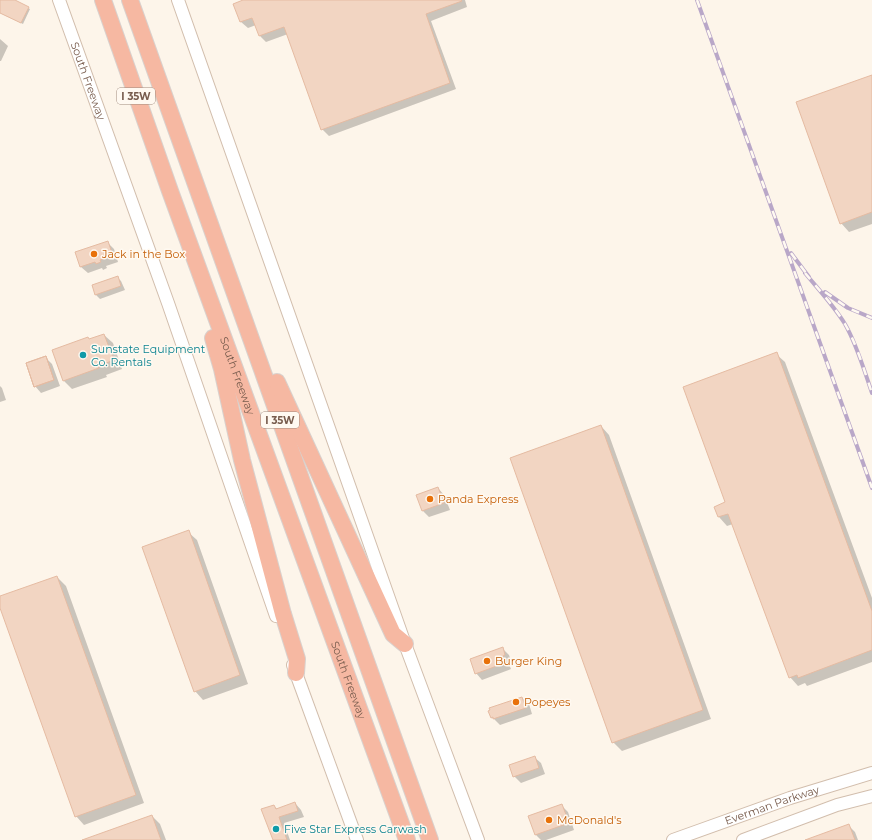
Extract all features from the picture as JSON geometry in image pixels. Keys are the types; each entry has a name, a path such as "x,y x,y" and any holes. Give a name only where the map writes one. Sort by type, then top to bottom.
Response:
{"highway":[{"name":"South Freeway","path":"103,0 170,191 407,840"},
{"name":"I 35W","path":"130,0 430,840"},
{"path":"170,191 170,211 220,363 242,460 283,614 297,659 296,673"},
{"path":"227,273 243,297 283,397 393,634 405,644"}],"main road":[{"name":"South Freeway","path":"59,0 170,310 296,673 357,840"},
{"path":"178,0 405,644 477,838"},
{"name":"Everman Parkway","path":"673,840 790,798 872,773"},
{"path":"860,776 869,797"},
{"name":"Everman Parkway","path":"743,840 837,805 869,797"}],"building":[{"path":"0,0 15,0 29,7 21,23 0,13"},
{"path":"243,0 461,0 462,1 426,14 450,83 321,130 284,27 259,36 252,18 240,22 233,4"},
{"path":"872,75 872,212 840,224 796,102"},
{"name":"Jack in the Box","path":"108,241 113,256 100,260 101,262 96,264 95,262 80,267 75,252"},
{"path":"118,276 121,286 95,295 92,285"},
{"name":"Sunstate Equipment Co. Rentals","path":"104,334 114,360 98,366 99,368 63,381 52,350 88,337 89,339"},
{"path":"777,352 872,611 872,650 798,678 797,675 789,678 728,514 718,517 714,507 725,502 683,387"},
{"path":"46,356 54,380 34,387 26,363"},
{"path":"46,356 54,380 34,387 26,363"},
{"path":"601,425 703,710 612,743 510,458"},
{"name":"Panda Express","path":"438,487 444,503 422,511 416,495"},
{"path":"189,530 240,675 194,692 142,547"},
{"path":"57,576 136,795 75,817 0,608 0,596"},
{"name":"Burger King","path":"503,647 505,663 475,674 470,659"},
{"name":"Popeyes","path":"522,697 526,708 493,719 493,717 491,718 488,711 490,710 489,708"},
{"path":"535,756 539,768 513,777 509,765"},
{"name":"Five Star Express Carwash","path":"295,802 298,811 279,817 287,840 273,840 261,809 274,805 276,809"},
{"name":"McDonald's","path":"562,804 569,823 535,835 528,816"},
{"path":"152,815 161,840 82,840"},
{"path":"849,824 855,840 805,840"}],"railway":[{"path":"697,0 872,488"},
{"path":"791,253 809,277"},
{"path":"805,273 831,304 845,324 857,349 872,393"},
{"path":"825,292 848,308 872,318"}],"place":[{"name":"Jack in the Box","path":"94,254"},
{"name":"Sunstate Equipment Co. Rentals","path":"83,355"},
{"name":"Panda Express","path":"430,499"},
{"name":"Burger King","path":"487,661"},
{"name":"Popeyes","path":"516,702"},
{"name":"McDonald's","path":"549,820"},
{"name":"Five Star Express Carwash","path":"276,829"}]}
